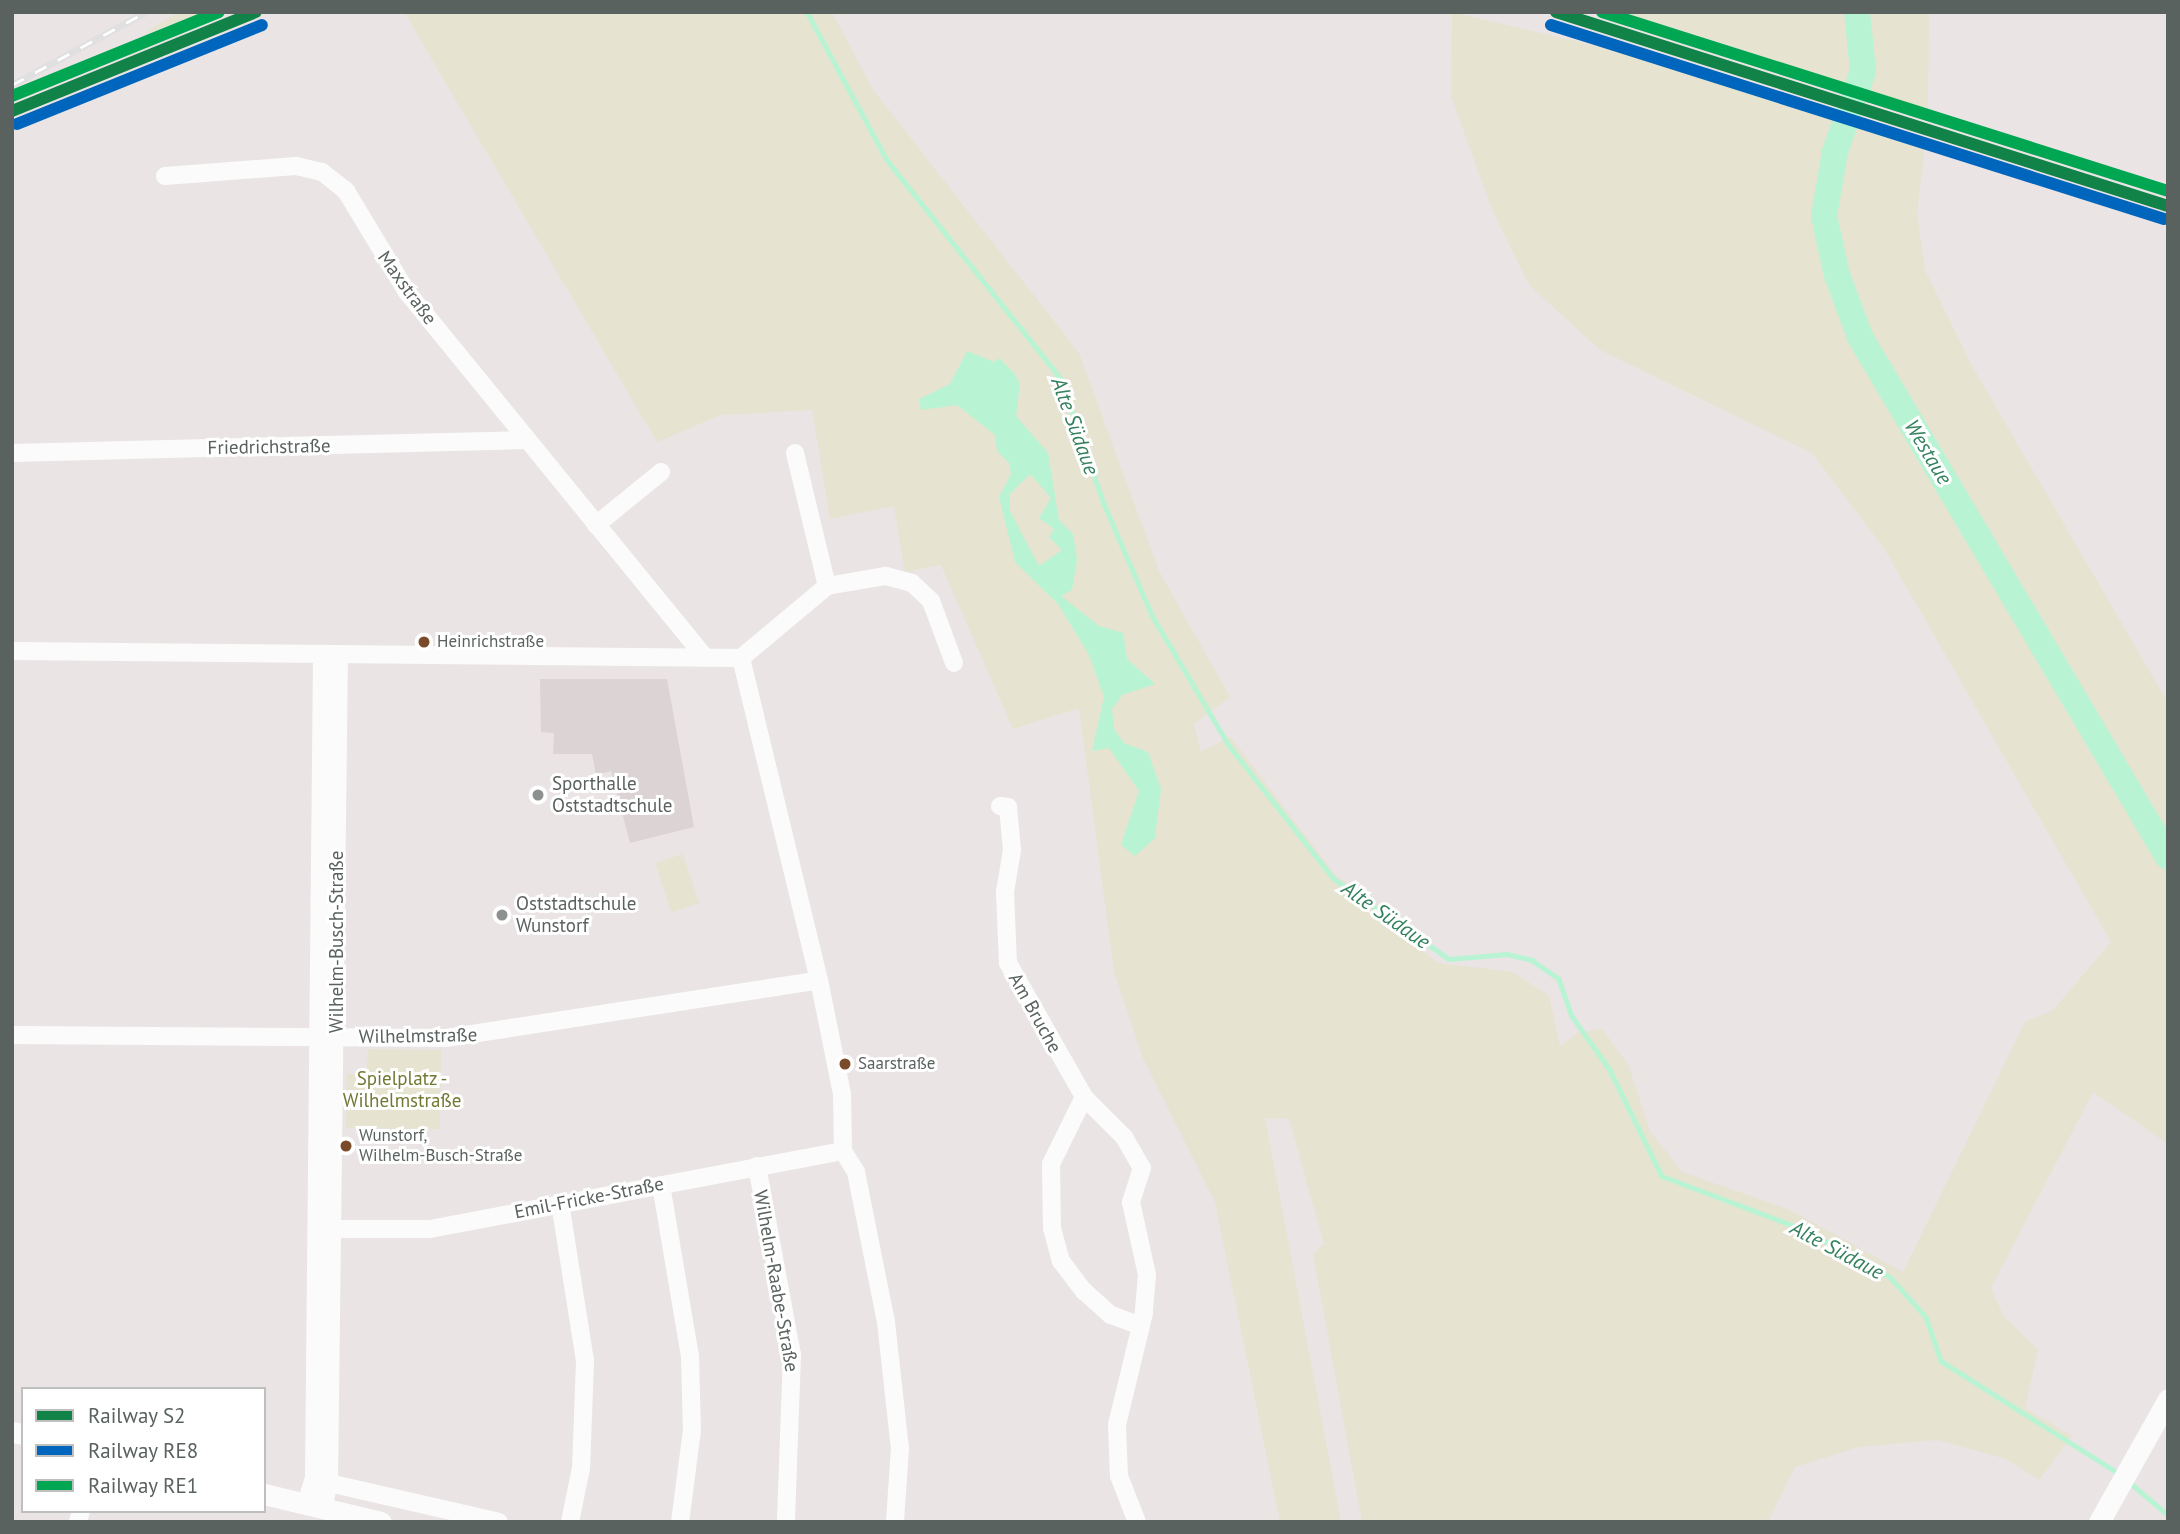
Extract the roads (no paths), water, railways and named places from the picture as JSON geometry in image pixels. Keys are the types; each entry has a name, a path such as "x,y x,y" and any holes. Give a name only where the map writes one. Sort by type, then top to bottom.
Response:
{"street":[{"name":"Maxstraße","path":"166,176 296,166 322,172 346,191 407,292 705,658"},
{"name":"Friedrichstraße","path":"12,453 526,440"},
{"path":"795,453 827,586"},
{"path":"596,525 661,472"},
{"path":"12,651 741,658 827,586 886,576 912,583 931,601 954,663"},
{"name":"Wilhelm-Busch-Straße","path":"314,1506 325,1229 331,654"},
{"path":"741,658 819,981 842,1094 843,1151 856,1172 897,1383 895,1522"},
{"name":"Am Bruche","path":"1000,806 1008,807 1012,850 1005,892 1008,963 1084,1097 1124,1137 1142,1168 1131,1202 1147,1275 1141,1326 1116,1424 1119,1476 1137,1522"},
{"name":"Wilhelmstraße","path":"12,1035 446,1038 531,1030 819,981"},
{"path":"1084,1097 1051,1164 1052,1228 1061,1261 1084,1291 1111,1315 1141,1326"},
{"name":"Emil-Fricke-Straße","path":"325,1229 430,1229 843,1151"},
{"name":"Wilhelm-Raabe-Straße","path":"757,1166 792,1355 786,1522"},
{"path":"661,1185 690,1356 692,1430 680,1522"},
{"path":"559,1203 585,1361 581,1468 570,1522"},
{"name":"Wilhelm-Busch-Straße","path":"314,1506 329,1483 325,1229"},
{"path":"2099,1522 2168,1399"},
{"path":"329,1483 499,1522"},
{"path":"266,1494 381,1522"}],"waterway":[{"name":"Alte Südaue","path":"807,12 887,160 1061,379 1104,504 1153,617 1228,744 1333,878 1449,959 1507,954 1532,960 1559,979 1572,1016 1610,1070 1662,1176 1805,1230 1890,1277 1926,1317 1941,1361 2118,1473"},
{"name":"Westaue","path":"1857,12 1863,71 1835,152 1824,216 1837,275 1860,337 2168,857"},
{"name":"Alte Südaue","path":"2128,1481 2168,1515"}],"railway":[{"path":"12,85 146,12"}],"rail line":[{"name":"RE1","path":"12,96 219,12"},
{"name":"S2","path":"12,111 256,12"},
{"name":"S2","path":"1556,12 2168,206"},
{"name":"RE1","path":"1602,12 2168,191"},
{"name":"RE8","path":"17,124 262,25"},
{"name":"RE8","path":"1551,25 2164,219"}],"place":[{"name":"Heinrichstraße","path":"424,642"},
{"name":"Sporthalle Oststadtschule","path":"538,795"},
{"name":"Oststadtschule Wunstorf","path":"502,915"},
{"name":"Saarstraße","path":"845,1064"},
{"name":"Wunstorf, Wilhelm-Busch-Straße","path":"346,1146"}],"park label":[{"name":"Spielplatz - Wilhelmstraße","path":"402,1090"}]}
